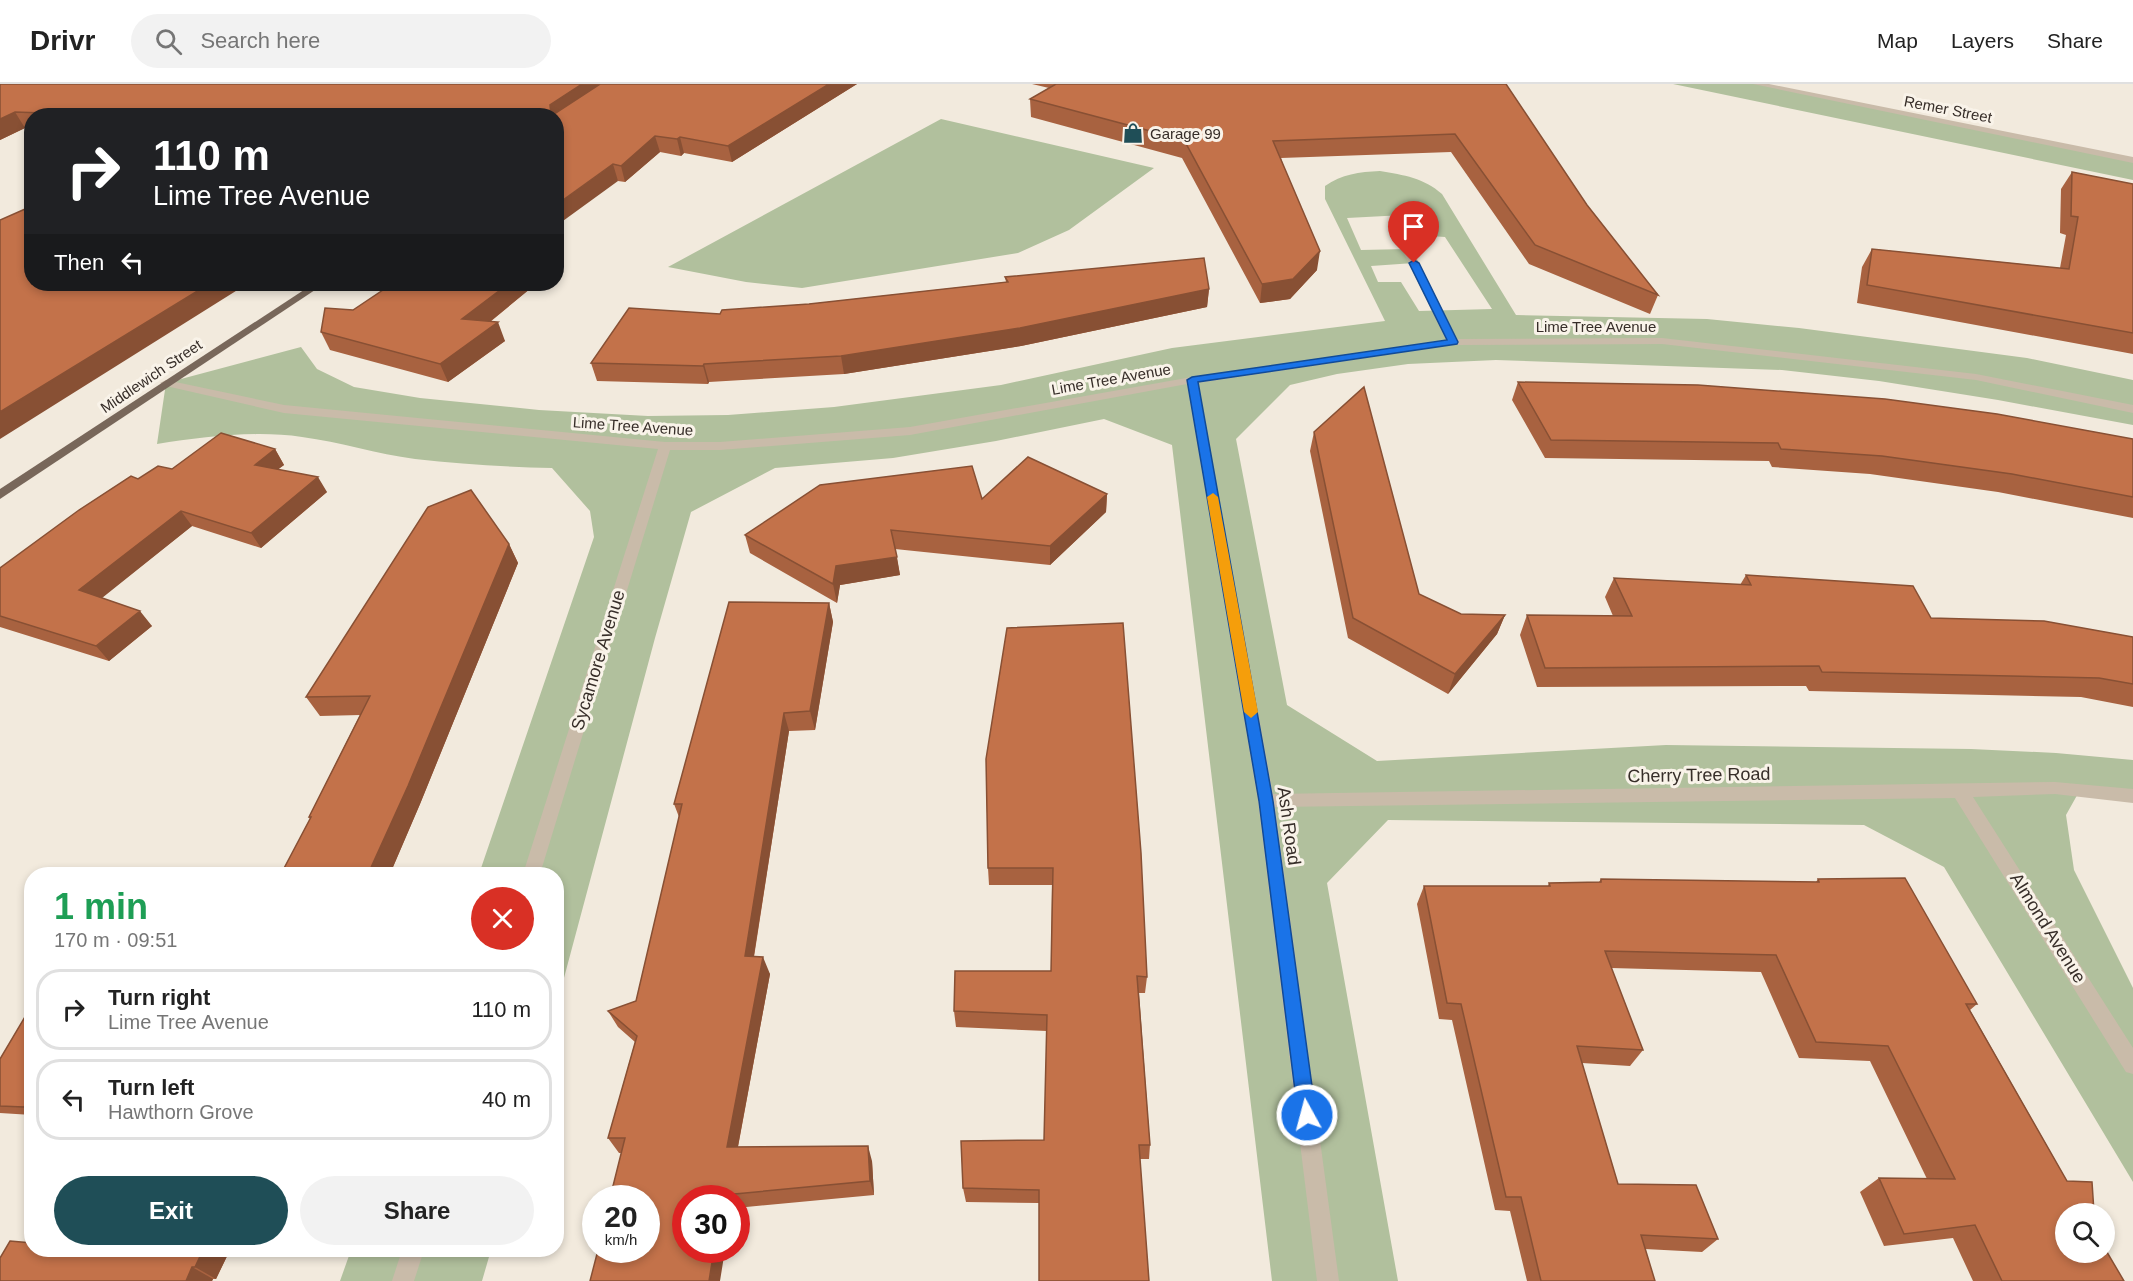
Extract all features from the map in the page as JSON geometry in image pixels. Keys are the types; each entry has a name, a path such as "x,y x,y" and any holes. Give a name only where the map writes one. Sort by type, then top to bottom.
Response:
{"main road":[{"name":"Middlewich Street","path":"0,495 308,291"}],"street":[{"name":"Remer Street","path":"1757,84 2133,160"},
{"path":"1403,241 1453,342"},
{"name":"Lime Tree Avenue","path":"166,383 284,409 665,446 720,446 910,431 1192,380 1453,342 1662,340 1976,378 2133,409"},
{"name":"Ash Road","path":"1192,380 1266,801 1328,1281"},
{"name":"Sycamore Avenue","path":"533,867 665,446"},
{"name":"Cherry Tree Road","path":"1266,801 2055,788 2133,796"},
{"name":"Almond Avenue","path":"1960,791 2133,1065"},
{"path":"403,1281 411,1257"}],"green space":[{"path":"1673,84 1757,84 2133,160 2133,180"},
{"path":"941,119 1154,168 1069,230 1018,253 802,288 746,282 668,267"},
{"path":"1380,171 1397,174 1428,184 1442,194 1516,315 1707,319 1799,328 2027,358 2133,380 2133,425 1879,381 1782,370 1496,360 1408,364 1337,374 1290,385 1236,439 1287,705 1377,761 1666,745 1971,749 2133,760 2133,796 2080,790 2066,815 2074,870 2133,988 2133,1182 1944,867 1864,825 1388,820 1327,883 1398,1281 1272,1281 1172,445 1104,419 996,441 893,458 775,468 691,512 564,978 564,867 481,867 594,537 590,511 552,468 415,459 316,439 284,435 230,435 157,444 166,383 301,347 317,369 354,387 420,398 539,410 648,416 728,415 834,407 1001,385 1172,348 1385,321 1325,199 1325,186 1351,174","holes":["1404,215 1415,235 1445,237 1492,309 1419,311 1401,282 1378,282 1371,266 1414,263 1407,249 1361,250 1347,218"]},
{"path":"349,1257 489,1257 482,1281 340,1281"}],"building":[{"path":"0,84 582,84 550,105 550,108 24,108 24,112 15,112 0,119"},
{"path":"600,84 829,84 728,146 680,137 677,139 655,136 621,166 613,164 564,199 563,108"},
{"path":"1056,84 1506,84 1587,205 1658,295 1535,245 1455,134 1273,141 1320,251 1293,279 1262,284 1184,140 1030,99"},
{"path":"2072,172 2133,184 2133,333 1867,285 1872,249 2069,269 2078,217 2071,216"},
{"path":"24,210 24,291 198,291 0,412 0,220"},
{"path":"1204,258 1209,289 1020,328 841,356 704,364 703,366 591,363 629,308 720,314 722,310 809,304 1008,282 1005,277"},
{"path":"382,291 499,291 462,319 498,322 440,364 321,332 325,308 353,310"},
{"path":"1518,382 1698,385 1885,399 1997,414 2133,439 2133,497 2012,474 1882,456 1781,449 1778,443 1551,440"},
{"path":"1364,387 1419,594 1461,614 1505,615 1455,674 1353,618 1314,432"},
{"path":"221,433 275,449 255,465 318,477 251,533 181,511 79,590 140,611 96,646 0,616 0,568 79,510 131,476 138,479 158,466 172,469"},
{"path":"1028,457 1107,494 1050,546 891,530 897,557 836,566 833,584 745,535 820,485 972,466 982,499"},
{"path":"471,490 509,544 408,786 371,867 285,867 370,696 306,697 428,507"},
{"path":"1746,575 1913,586 1931,618 2044,621 2133,637 2133,684 2099,678 1822,672 1819,666 1545,668 1527,615 1632,616 1614,578 1751,585"},
{"path":"729,602 829,603 810,711 784,713 745,956 763,957 727,1147 868,1146 870,1181 750,1193 750,1185 672,1185 672,1263 712,1263 709,1281 590,1281 595,1263 660,1263 660,1185 613,1185 625,1138 608,1138 637,1036 608,1011 636,1001 682,804 674,804"},
{"path":"1123,623 1141,853 1147,977 1137,976 1150,1145 1139,1145 1149,1281 1039,1281 1039,1190 963,1188 961,1141 1044,1140 1047,1015 954,1011 955,971 1051,971 1053,868 988,868 986,759 1007,628"},
{"path":"1905,878 1977,1004 1966,1004 2067,1181 2092,1182 2093,1203 2055,1203 2055,1263 2113,1263 2124,1281 2002,1281 1975,1225 1904,1234 1879,1178 1955,1179 1888,1046 1816,1042 1776,955 1605,951 1643,1050 1577,1046 1618,1184 1696,1185 1718,1239 1641,1235 1655,1281 1541,1281 1521,1197 1506,1197 1461,1004 1447,1003 1424,886 1550,886 1549,883 1601,882 1601,879 1819,882 1818,879"},
{"path":"24,1018 24,1107 0,1106 0,1059"},
{"path":"10,1241 24,1242 24,1257 200,1257 186,1281 0,1281 0,1258"}],"slow traffic":[{"path":"1213,497 1251,712"}],"place":[{"name":"Garage 99","path":"1133,133"}],"route":[{"path":"1307,1115 1266,801 1192,380 1453,342 1414,263"}]}
